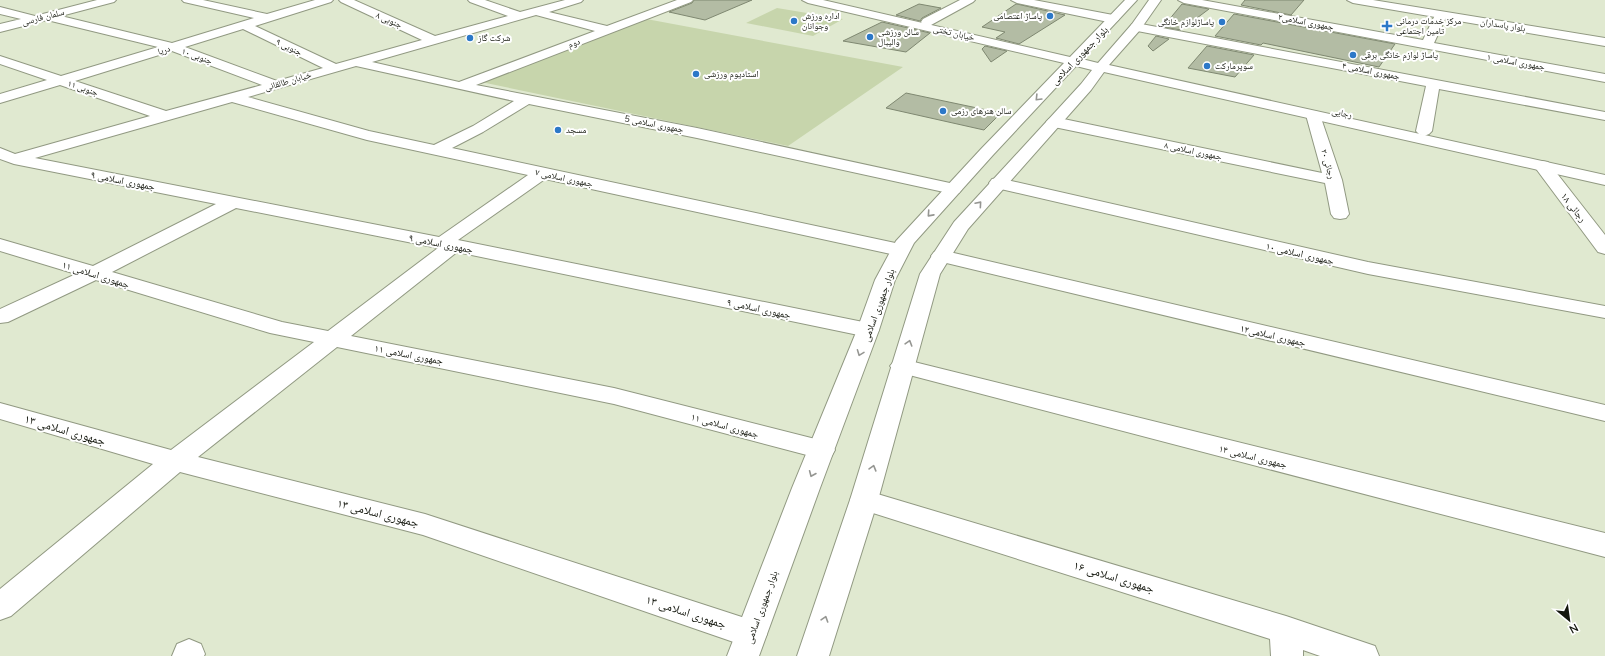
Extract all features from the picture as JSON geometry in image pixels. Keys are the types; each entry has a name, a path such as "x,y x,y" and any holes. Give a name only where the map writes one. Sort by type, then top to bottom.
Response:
{"street":[{"name":"سلمان فارسی","path":"0,28 110,0"},
{"path":"188,0 268,18"},
{"name":"دریا","path":"0,99 327,0"},
{"name":"۸ جنوبی","path":"345,0 433,40"},
{"path":"474,0 519,16"},
{"name":"خیابان طالقانی","path":"5,158 165,116 577,0"},
{"name":"دوم","path":"460,86 687,0"},
{"name":"خیابان تختی","path":"808,0 1046,52"},
{"name":"خیابان تختی","path":"834,0 1046,52"},
{"path":"927,22 969,0"},
{"path":"1017,0 1113,19"},
{"name":"بلوار جمهوری اسلامی","path":"747,645 868,330 885,280 900,250 906,241 953,189 1131,0"},
{"path":"814,656 864,500 930,274 961,226 998,183 1086,87 1106,61 1136,27 1155,0"},
{"name":"جمهوری اسلامی۲","path":"1184,0 1427,45"},
{"name":"بلوار پاسداران","path":"1353,0 1440,10 1605,42"},
{"name":"بلوار پاسداران","path":"1373,0 1605,38"},
{"path":"652,2 671,6"},
{"path":"0,10 34,20"},
{"path":"1427,45 1440,10"},
{"path":"536,12 607,30"},
{"name":"۱۰ جنوبی","path":"46,16 173,47 276,85"},
{"name":"۹ جنوبی","path":"244,25 334,68"},
{"name":"جمهوری اسلامی ۴","path":"1136,27 1605,116"},
{"name":"جمهوری اسلامی ۱","path":"1427,45 1605,78"},
{"path":"1046,52 1067,50 1075,59"},
{"path":"1046,52 1058,61 1075,59"},
{"name":"رجایی","path":"1075,59 1106,61 1148,74 1313,115 1605,180"},
{"name":"۱۱ جنوبی","path":"0,60 165,116"},
{"name":"جمهوری اسلامی 5","path":"354,62 460,86 697,133 953,189"},
{"path":"1086,87 1102,81 1148,74"},
{"name":"رجایی","path":"1148,74 1424,131 1605,171"},
{"path":"1424,131 1432,88"},
{"name":"جمهوری اسلامی ۷","path":"230,98 367,135 542,174 900,250"},
{"path":"436,150 478,129 527,99"},
{"name":"رجائی ۲۰","path":"1313,115 1333,180 1340,214"},
{"name":"جمهوری اسلامی ۸","path":"1054,122 1333,180"},
{"name":"جمهوری اسلامی ۹","path":"5,158 448,244 868,330"},
{"name":"رجائی ۱۸","path":"1542,166 1605,248"},
{"path":"0,607 175,461 333,339 448,244 542,174"},
{"name":"جمهوری اسلامی ۱۰","path":"998,183 1368,268 1605,312"},
{"path":"0,317 95,273 234,202"},
{"name":"جمهوری اسلامی ۱۱","path":"0,245 278,328 614,396 822,450"},
{"name":"جمهوری اسلامی۱۲","path":"941,256 1605,413"},
{"name":"جمهوری اسلامی ۱۴","path":"902,366 1605,545"},
{"name":"جمهوری اسلامی ۱۳","path":"0,411 175,461 425,525 747,645"},
{"name":"جمهوری اسلامی ۱۶","path":"864,500 1286,643 1363,656"}],"green space":[{"name":"اداره ورزش وجوانان","path":"777,8 843,19 813,36 746,23"},
{"name":"استادیوم ورزشی","path":"641,18 903,67 788,146 481,82"}],"building":[{"path":"694,0 752,0 705,20 669,12 692,3"},
{"path":"1245,0 1304,0 1291,15 1241,5"},
{"path":"919,4 941,8 922,18 920,21 896,15"},
{"path":"1016,4 1065,15 1019,44 996,38 1005,32 982,27"},
{"path":"1182,4 1209,9 1181,30 1163,27"},
{"name":"پاساژ لوازم خانگی برقی","path":"1234,14 1395,44 1379,67 1263,43 1261,45 1215,36"},
{"name":"سالن ورزشی والیبال","path":"882,22 930,33 906,52 843,41"},
{"path":"1156,36 1169,39 1153,51 1148,46"},
{"path":"985,46 1007,51 991,62 982,49"},
{"path":"1207,46 1254,55 1235,77 1188,68"},
{"name":"سالن هنرهای رزمی","path":"906,93 1001,113 984,130 886,108"}],"place":[{"name":"پاساژ اعتصامی","path":"1050,16"},
{"name":"اداره ورزش وجوانان","path":"794,21"},
{"name":"پاساژلوازم خانگی","path":"1222,22"},
{"name":"مرکز خدمات درمانی تامین اجتماعی","path":"1387,26"},
{"name":"سالن ورزشی والیبال","path":"870,37"},
{"name":"شرکت گاز","path":"470,38"},
{"name":"پاساژ لوازم خانگی برقی","path":"1353,55"},
{"name":"سوپرمارکت","path":"1207,66"},
{"name":"استادیوم ورزشی","path":"696,74"},
{"name":"سالن هنرهای رزمی","path":"943,111"},
{"name":"مسجد","path":"558,130"}]}
